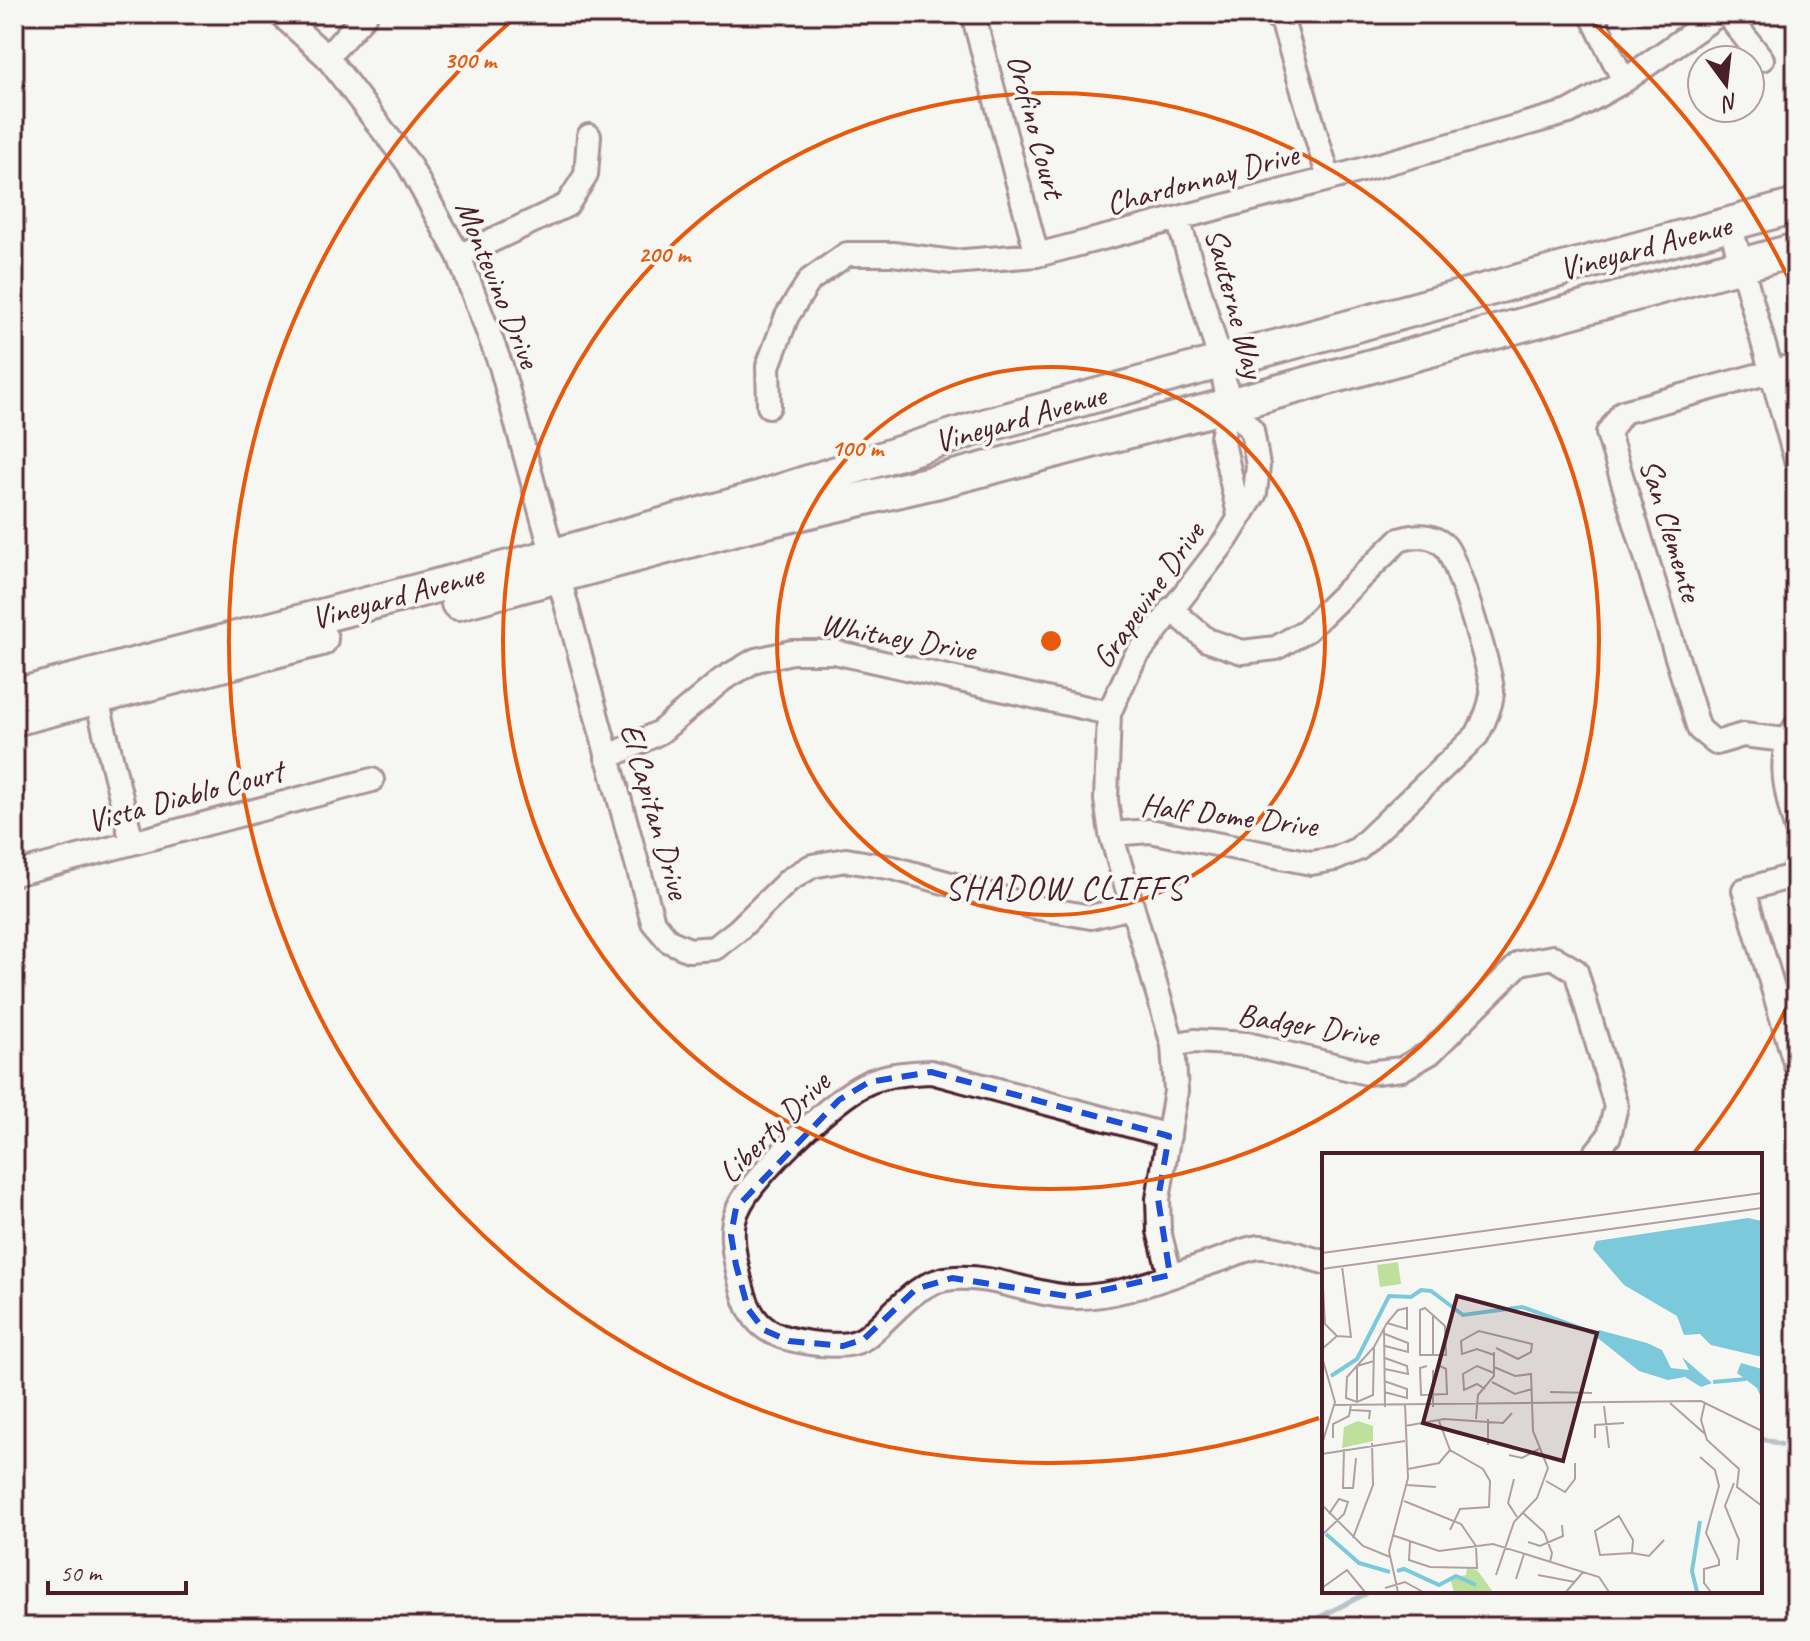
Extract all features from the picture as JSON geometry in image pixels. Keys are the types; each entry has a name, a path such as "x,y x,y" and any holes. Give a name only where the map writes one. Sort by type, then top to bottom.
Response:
{"street":[{"name":"Montevino Drive","path":"280,14 327,57 408,163 459,256 501,366 554,567"},
{"path":"327,57 366,14"},
{"name":"Orofino Court","path":"973,14 1037,255"},
{"path":"1271,14 1282,20 1329,179"},
{"path":"1591,14 1624,81"},
{"name":"Chardonnay Drive","path":"769,406 768,366 787,316 810,280 847,254 893,254 953,262 1037,255 1329,179 1569,112 1624,81 1719,14"},
{"path":"1727,14 1750,44"},
{"path":"459,256 567,205 586,175 589,136"},
{"name":"Vineyard Avenue","path":"554,567 987,425 1796,206"},
{"name":"Sauterne Way","path":"1178,219 1221,363 1229,405"},
{"path":"1730,224 1796,460"},
{"name":"Vineyard Avenue","path":"14,719 94,687 554,567 935,482 1796,250"},
{"path":"1772,371 1796,365"},
{"name":"San Clemente","path":"1772,371 1623,412 1608,433 1699,729 1716,743 1743,735 1791,733"},
{"name":"Grapevine Drive","path":"1229,405 1222,438 1239,515"},
{"name":"Grapevine Drive","path":"1170,1275 1159,1231 1158,1199 1176,1091 1173,1045 1111,834 1106,800 1109,713 1134,659 1209,563 1255,493 1258,466 1252,430 1229,405"},
{"name":"Half Dome Drive","path":"1111,834 1150,831 1311,863 1335,859 1358,849 1477,735 1486,718 1493,690 1457,566 1446,547 1426,535 1399,540 1307,630 1276,648 1242,652 1207,640 1171,609"},
{"name":"El Capitan Drive","path":"554,567 653,922 669,941 689,950 715,948 789,880 812,866 846,860 893,868 1034,907 1091,917 1131,907"},
{"name":"Whitney Drive","path":"607,758 660,732 723,679 756,660 792,652 834,652 1109,713"},
{"path":"94,687 132,842"},
{"name":"Vineyard Avenue","path":"14,696 94,687"},
{"path":"1791,733 1784,772 1787,798 1796,828"},
{"name":"Vista Diablo Court","path":"14,874 372,780"},
{"path":"1796,875 1744,890 1796,1066"},
{"name":"Badger Drive","path":"1173,1045 1194,1041 1247,1044 1367,1073 1402,1069 1430,1053 1520,963 1553,957 1576,971 1616,1106 1609,1136 1596,1153"},
{"name":"Liberty Drive","path":"1169,1136 931,1072 899,1073 869,1082 839,1100 814,1123 755,1182 736,1208 731,1235 748,1309 764,1330 789,1341 843,1346 864,1339 916,1289 952,1278 996,1280 1073,1297 1129,1289 1170,1275"},
{"path":"1170,1275 1260,1247 1322,1262"}],"highlighted area":[{"path":"931,1072 1169,1136 1158,1199 1170,1275 1073,1297 952,1278 916,1289 864,1339 843,1346 789,1341 764,1330 748,1309 736,1265 731,1235 736,1208 839,1100 869,1082"}],"waterway":[{"path":"1762,1439 1796,1449"},
{"path":"1300,1627 1367,1593"},
{"path":"192,1627 282,1617 376,1627"}],"district":[{"name":"SHADOW CLIFFS","path":"1065,887"}]}
